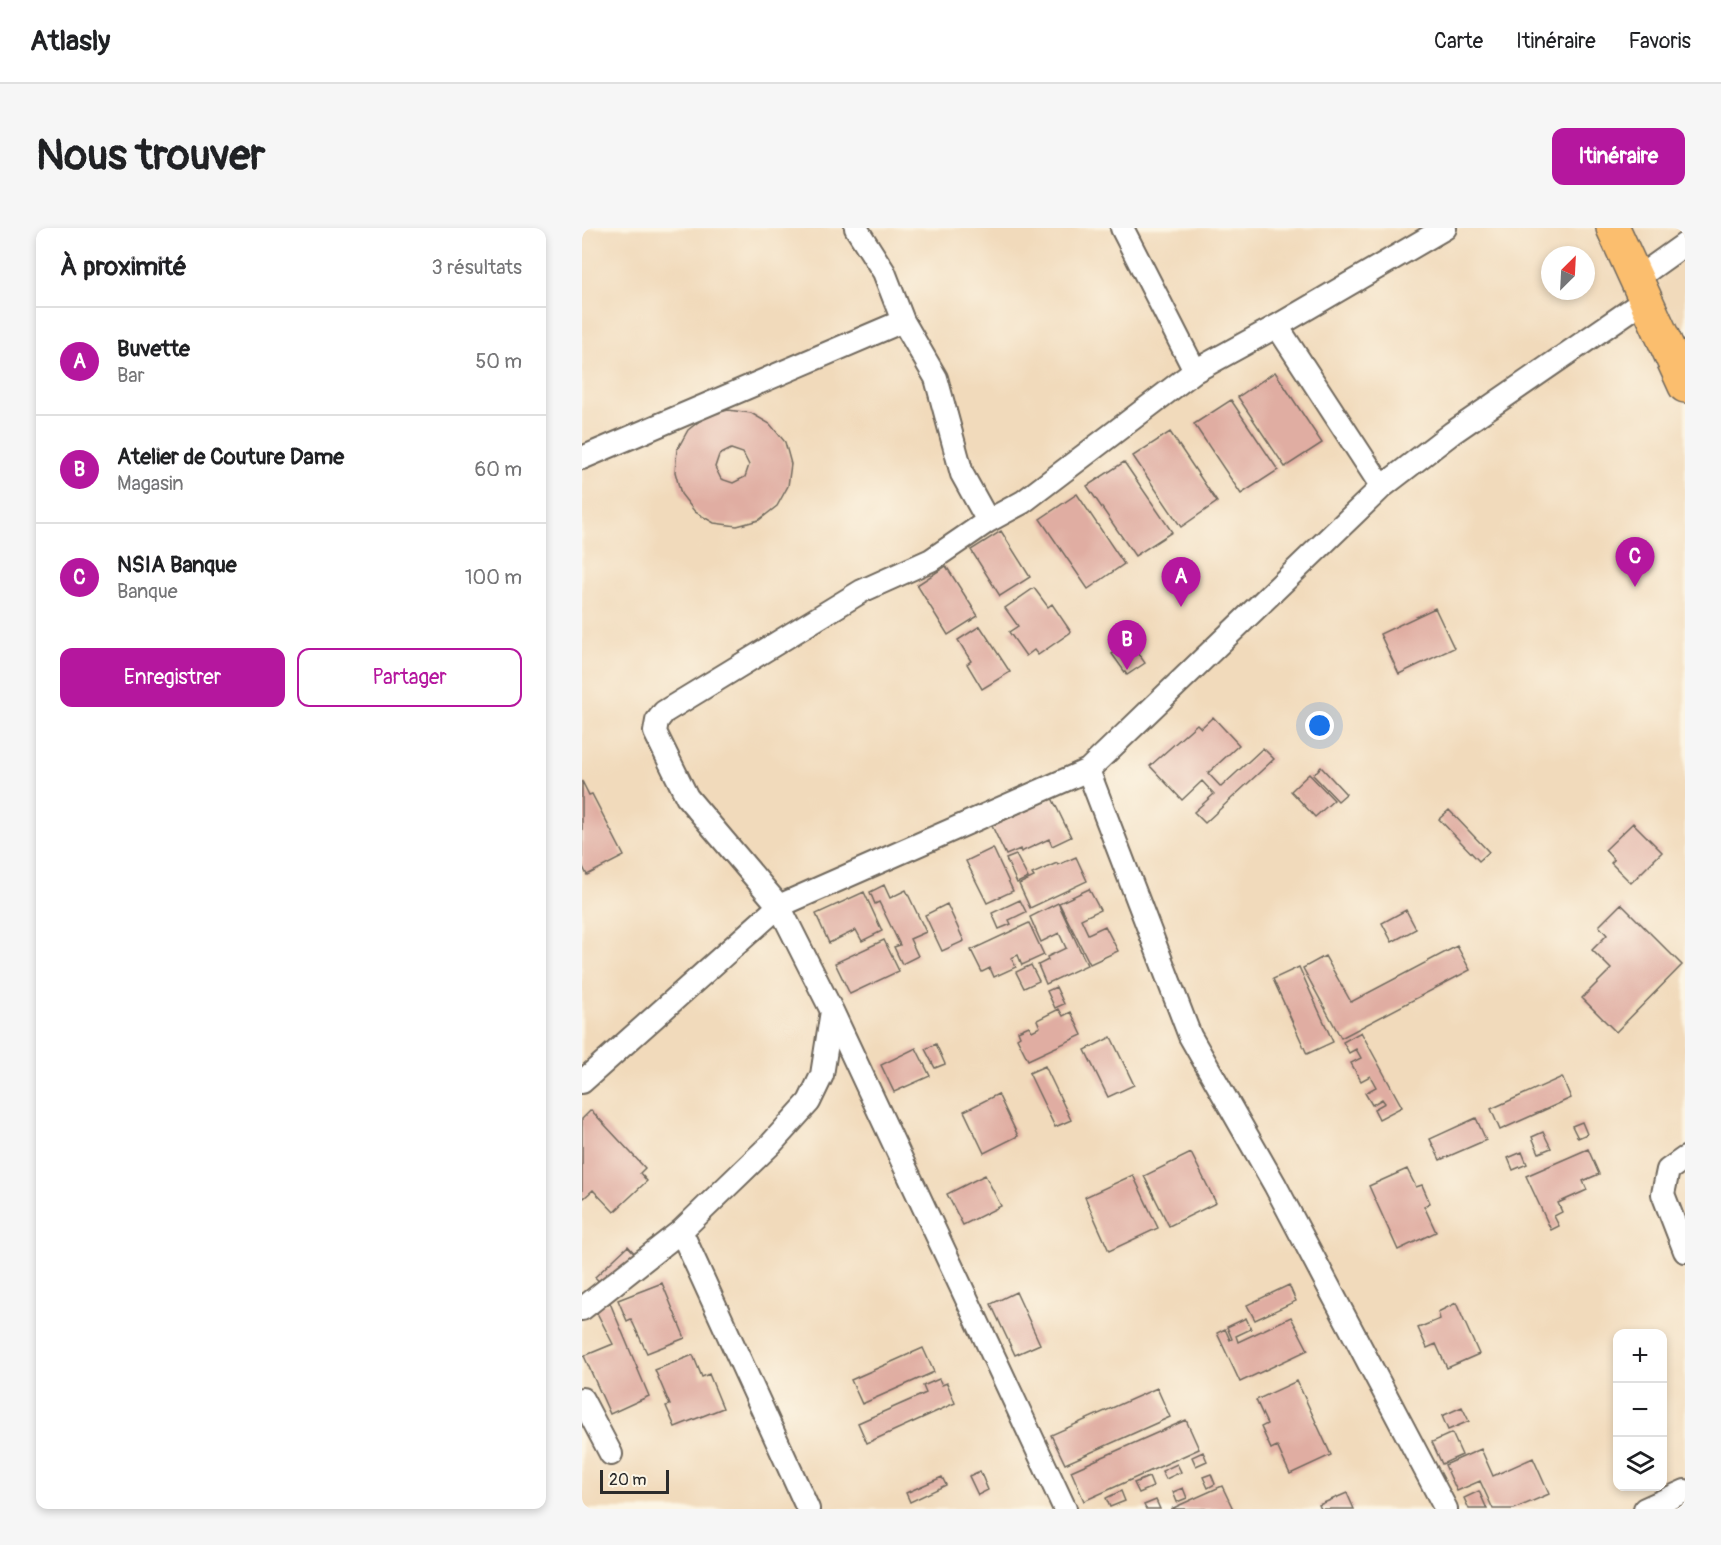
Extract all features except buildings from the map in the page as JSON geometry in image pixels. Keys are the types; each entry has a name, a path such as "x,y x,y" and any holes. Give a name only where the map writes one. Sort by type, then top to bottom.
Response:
{"main road":[{"path":"1613,228 1685,386"}],"street":[{"path":"856,228 884,272 903,321 936,378 962,474 988,521"},
{"path":"1122,228 1195,371"},
{"path":"1065,1509 832,1011 779,906 687,797 655,732 657,721 664,712 862,591 931,560 988,521 1023,502 1195,371 1445,228"},
{"path":"582,1082 779,906 1088,770 1382,486 1641,289 1685,244"},
{"path":"582,458 903,321"},
{"path":"1277,326 1382,486"},
{"path":"1088,770 1190,1036 1275,1185 1446,1509"},
{"path":"582,1309 681,1231 771,1144 809,1102 822,1075 832,1011"},
{"path":"1685,1158 1668,1170 1663,1194 1685,1251"},
{"path":"681,1231 808,1509"},
{"path":"582,1398 611,1454"},
{"path":"1645,1509 1685,1491"}],"place":[{"name":"NSIA Banque","path":"1635,587"},
{"name":"Buvette","path":"1181,607"},
{"name":"Atelier de Couture Dame","path":"1127,670"}]}
